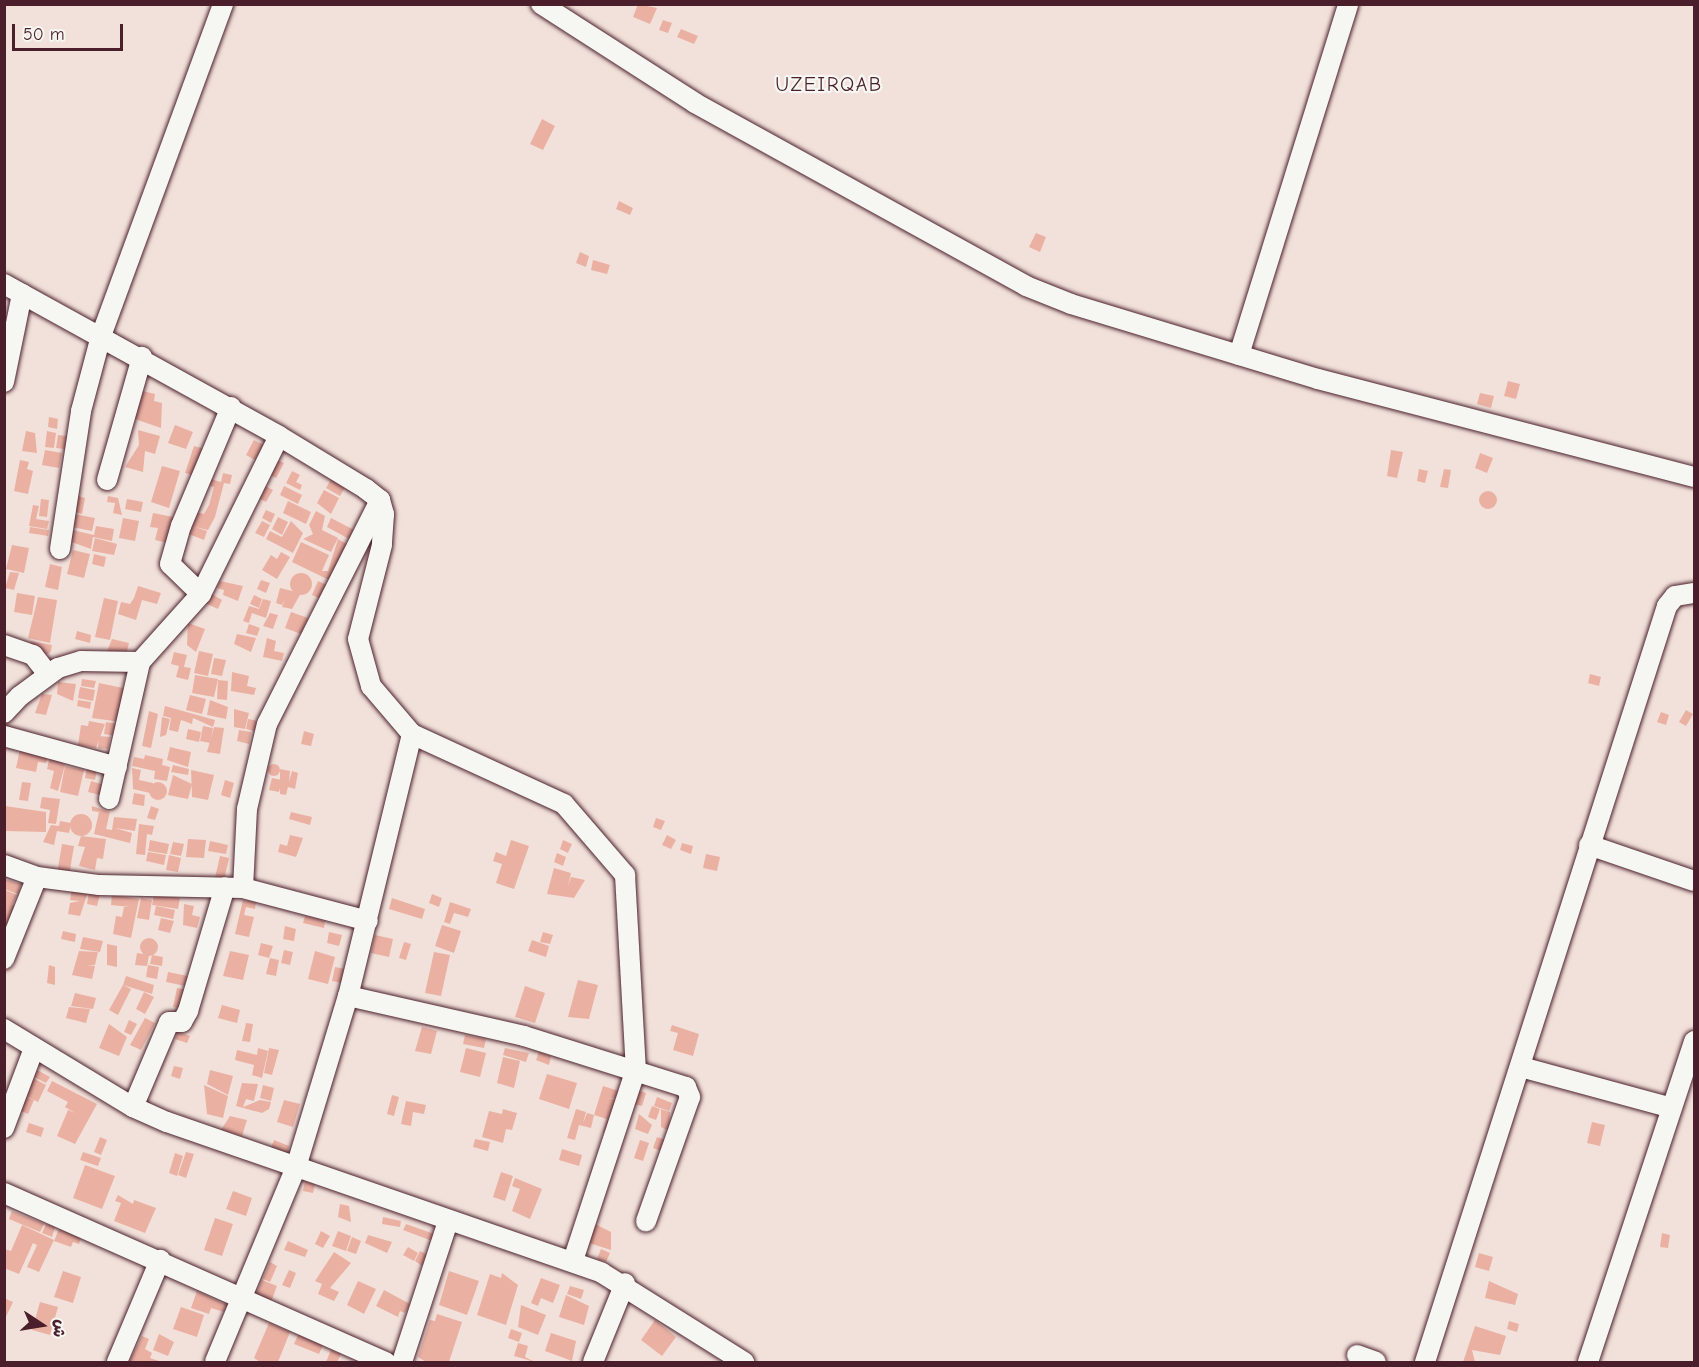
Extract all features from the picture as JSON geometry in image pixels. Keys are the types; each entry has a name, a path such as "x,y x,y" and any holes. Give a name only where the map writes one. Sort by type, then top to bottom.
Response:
{"street":[{"path":"60,549 81,411 101,336 223,4"},
{"path":"541,4 695,103 1026,286 1071,304 1239,355 1695,477"},
{"path":"1239,355 1348,4"},
{"path":"4,284 231,407 380,500"},
{"path":"4,382 22,294"},
{"path":"107,480 142,357"},
{"path":"201,594 170,564 181,526 231,407"},
{"path":"110,799 140,662 201,594 279,436"},
{"path":"380,500 383,538 358,639 371,686 412,734 564,804 620,868 629,890 636,1069 573,1261"},
{"path":"133,1107 169,1022 182,1022 188,1011 234,887 247,809 267,724 380,500"},
{"path":"1425,1362 1667,606 1675,596 1695,593"},
{"path":"4,645 33,656 47,673"},
{"path":"4,713 47,673 81,660 140,662"},
{"path":"215,1362 296,1167 348,996 412,734"},
{"path":"4,735 117,767"},
{"path":"1589,845 1695,881"},
{"path":"4,865 37,877 134,887 234,887 368,921"},
{"path":"4,959 37,877"},
{"path":"348,996 524,1036 636,1069 690,1090 646,1221"},
{"path":"4,1029 133,1107 448,1221 573,1261 625,1283 744,1362"},
{"path":"1588,1362 1695,1041"},
{"path":"4,1128 34,1048"},
{"path":"1521,1067 1672,1108"},
{"path":"4,1193 160,1260 386,1362"},
{"path":"402,1362 448,1221"},
{"path":"117,1362 160,1260"},
{"path":"593,1362 625,1283"},
{"path":"1357,1355 1376,1362"}],"building":[{"path":"638,4 657,8 650,24 633,17"},
{"path":"663,20 672,23 668,33 659,30"},
{"path":"681,29 698,36 694,44 677,37"},
{"path":"542,119 555,126 543,150 530,144"},
{"path":"619,201 633,208 630,215 616,209"},
{"path":"1036,233 1046,237 1040,252 1029,247"},
{"path":"580,252 589,256 586,267 576,263"},
{"path":"593,260 610,265 607,274 591,270"},
{"path":"1508,381 1520,384 1516,399 1504,396"},
{"path":"139,390 155,394 154,401 162,403 161,428 132,418"},
{"path":"1480,393 1494,396 1491,408 1477,404"},
{"path":"49,417 58,419 57,429 48,427"},
{"path":"175,425 193,432 186,449 168,443"},
{"path":"138,430 160,436 155,454 145,451 143,472 125,467 139,445"},
{"path":"26,431 35,433 37,453 22,451"},
{"path":"47,431 56,433 54,448 45,447"},
{"path":"58,435 74,437 72,450 56,448"},
{"path":"254,440 264,445 255,460 246,455"},
{"path":"194,446 205,449 196,476 185,473"},
{"path":"45,450 62,453 59,468 42,465"},
{"path":"1391,450 1403,452 1397,478 1387,476"},
{"path":"1480,453 1493,458 1487,473 1475,468"},
{"path":"20,460 29,462 27,469 33,471 28,494 14,491"},
{"path":"277,460 284,463 276,478 270,475"},
{"path":"162,466 180,471 169,508 151,502"},
{"path":"1419,469 1428,471 1425,483 1417,481"},
{"path":"1444,469 1451,470 1448,488 1440,487"},
{"path":"292,471 300,475 296,482 302,485 300,490 286,483"},
{"path":"223,473 232,475 230,484 224,483 215,517 208,530 195,527 207,531 204,540 186,533 192,511 204,514 209,505 214,487 206,485 207,478 221,482"},
{"path":"333,476 347,484 340,496 326,488"},
{"path":"263,485 273,490 266,502 257,497"},
{"path":"284,486 302,495 298,504 280,495"},
{"path":"324,490 339,498 331,514 317,503"},
{"path":"1488,491 1494,494 1497,500 1494,506 1488,509 1482,506 1479,500 1482,494"},
{"path":"78,496 85,498 82,514 75,512"},
{"path":"108,496 118,498 122,515 113,513 115,503 107,502"},
{"path":"41,499 49,500 47,517 39,516"},
{"path":"127,499 143,502 141,512 125,509"},
{"path":"288,501 311,512 306,524 283,513"},
{"path":"33,505 39,506 36,519 49,521 47,529 29,526"},
{"path":"266,510 275,514 271,523 262,518"},
{"path":"316,511 325,516 322,530 338,538 331,552 303,539 313,534 309,525"},
{"path":"69,513 95,518 92,531 72,527"},
{"path":"153,513 178,518 172,544 155,540 158,528 150,527"},
{"path":"278,517 288,522 282,535 272,529"},
{"path":"123,518 139,521 135,541 119,538"},
{"path":"331,518 356,531 351,540 327,527"},
{"path":"262,521 270,525 264,537 255,533"},
{"path":"291,521 303,533 293,553 266,539 270,531 282,537"},
{"path":"96,526 114,529 112,541 93,537 91,549 66,540 68,529 94,535"},
{"path":"30,527 49,530 48,536 29,533"},
{"path":"95,538 117,544 114,555 92,551"},
{"path":"338,539 347,544 333,582 292,562 301,542 329,555 322,571 328,571"},
{"path":"12,545 29,548 24,573 6,569"},
{"path":"73,550 90,554 84,578 67,574"},
{"path":"281,552 290,557 277,579 262,570 271,555 277,559"},
{"path":"94,554 106,557 104,567 92,564"},
{"path":"50,564 62,567 58,590 45,587"},
{"path":"10,572 19,573 14,590 5,588"},
{"path":"301,573 311,580 312,584 305,594 301,595 291,588 290,584 297,574"},
{"path":"261,580 270,583 266,593 257,589"},
{"path":"220,581 243,586 238,601 223,595 224,590 217,588"},
{"path":"318,581 331,587 325,601 312,595"},
{"path":"138,586 161,593 157,604 142,600 136,620 118,614 121,602 130,604"},
{"path":"280,588 301,593 292,609 282,607 285,599 282,605 276,603"},
{"path":"17,593 35,596 32,615 14,612"},
{"path":"210,593 222,600 218,609 205,603"},
{"path":"254,595 262,599 259,608 250,604"},
{"path":"38,597 57,600 50,643 28,638"},
{"path":"104,598 118,601 110,640 95,637"},
{"path":"263,599 271,601 266,618 252,613 249,623 243,621 249,606 259,609"},
{"path":"291,612 308,618 301,634 285,628"},
{"path":"270,613 278,615 273,629 263,626"},
{"path":"188,623 205,629 196,652 187,645"},
{"path":"249,624 260,628 257,636 246,633"},
{"path":"77,631 91,635 90,643 75,639"},
{"path":"237,634 256,638 251,652 234,644"},
{"path":"267,638 276,641 274,651 284,653 282,661 263,657"},
{"path":"112,639 129,643 125,659 106,654"},
{"path":"31,641 52,645 51,651 48,654 29,650"},
{"path":"199,651 213,654 208,676 194,673"},
{"path":"174,652 187,655 184,667 191,668 188,680 176,677 179,666 171,664"},
{"path":"214,658 226,660 222,676 211,674"},
{"path":"232,672 249,676 247,686 256,688 254,695 231,691"},
{"path":"1590,674 1601,677 1599,686 1588,683"},
{"path":"195,675 218,679 214,697 192,693"},
{"path":"82,679 96,681 94,688 81,686"},
{"path":"218,680 228,681 227,700 217,699"},
{"path":"58,682 76,684 73,701 57,694"},
{"path":"99,683 128,689 121,722 92,718"},
{"path":"80,687 95,690 93,701 78,698"},
{"path":"42,694 52,695 46,715 35,713"},
{"path":"190,695 206,699 202,714 186,710"},
{"path":"78,700 91,702 90,709 77,706"},
{"path":"210,700 228,707 226,719 207,715"},
{"path":"165,706 215,720 213,727 193,718 192,724 181,720 178,732 169,730 171,718 163,716"},
{"path":"234,709 249,713 245,729 234,727"},
{"path":"1686,710 1693,714 1686,726 1679,722"},
{"path":"149,711 158,714 151,748 142,746"},
{"path":"1661,712 1669,715 1666,725 1657,722"},
{"path":"162,717 170,719 166,735 160,737"},
{"path":"248,719 258,721 255,731 246,729"},
{"path":"89,721 105,724 96,748 78,745 81,725 88,726"},
{"path":"106,722 118,724 116,736 104,734"},
{"path":"203,726 213,728 210,743 200,741"},
{"path":"214,727 224,728 220,754 207,752"},
{"path":"188,729 201,732 199,742 186,739"},
{"path":"239,730 251,732 249,744 237,741"},
{"path":"304,731 314,734 311,746 301,744"},
{"path":"99,736 110,737 108,749 98,748"},
{"path":"170,747 191,752 188,767 167,760"},
{"path":"20,749 48,754 46,763 38,762 36,772 16,768"},
{"path":"145,755 163,759 162,765 170,767 167,781 154,779 155,771 132,766 134,757 144,759"},
{"path":"50,756 65,765 58,791 50,788 54,771 47,769"},
{"path":"276,764 280,770 276,776 272,776 268,768"},
{"path":"173,765 189,769 188,775 171,772"},
{"path":"65,766 84,770 78,796 60,792"},
{"path":"87,767 97,769 95,780 85,778"},
{"path":"132,768 141,770 139,780 153,783 150,793 133,789"},
{"path":"280,769 290,771 289,782 292,771 298,773 295,789 288,787 286,795 280,794"},
{"path":"191,770 214,775 208,800 192,797"},
{"path":"173,775 192,784 188,799 168,795"},
{"path":"272,778 282,780 279,792 269,790"},
{"path":"225,780 234,783 230,798 221,795"},
{"path":"91,781 104,785 104,796 88,792"},
{"path":"22,782 31,783 28,801 19,800"},
{"path":"158,782 164,785 167,791 164,797 158,800 152,797 149,791 152,785"},
{"path":"134,793 145,795 144,806 132,804"},
{"path":"42,797 60,799 56,824 48,823 50,810 40,808"},
{"path":"5,806 46,812 46,832 5,831"},
{"path":"92,806 110,812 106,829 112,830 114,817 137,819 135,831 115,828 132,833 130,843 94,834 99,812 92,811"},
{"path":"151,806 159,809 155,820 147,818"},
{"path":"291,812 312,817 310,825 289,819"},
{"path":"81,814 89,817 92,825 89,833 81,836 73,833 70,825 73,817"},
{"path":"656,818 665,821 661,830 653,827"},
{"path":"60,821 71,823 69,833 57,831 54,845 43,842 51,825 59,826"},
{"path":"139,824 154,826 152,835 147,834 145,855 136,854"},
{"path":"290,835 303,838 296,857 278,852 280,844 287,846"},
{"path":"667,835 676,840 671,849 662,845"},
{"path":"81,836 106,839 103,859 97,858 95,870 79,866 85,847 78,846"},
{"path":"188,839 206,840 204,858 186,857"},
{"path":"150,840 169,844 167,854 148,851"},
{"path":"511,840 529,846 514,889 496,883 502,864 493,861 496,852 506,856"},
{"path":"563,840 572,844 568,853 560,849"},
{"path":"210,841 228,845 226,854 208,851"},
{"path":"173,842 184,844 181,856 170,854"},
{"path":"682,843 693,846 691,854 680,850"},
{"path":"62,844 74,846 69,876 57,874"},
{"path":"148,852 166,855 164,865 146,861"},
{"path":"557,853 566,857 563,866 554,862"},
{"path":"706,854 720,857 717,871 703,868"},
{"path":"169,855 181,858 178,872 166,870"},
{"path":"220,856 229,858 224,880 215,878"},
{"path":"554,868 571,873 568,886 571,877 585,880 574,898 547,894"},
{"path":"4,879 21,884 18,894 4,889"},
{"path":"72,889 88,892 80,916 68,914 70,903 80,901 70,900"},
{"path":"5,890 17,895 12,905 17,906 5,934"},
{"path":"89,892 100,894 97,906 87,904"},
{"path":"432,894 442,898 439,907 429,903"},
{"path":"112,895 139,899 131,938 113,934 116,916 122,917 124,907 130,907 111,905"},
{"path":"154,895 180,898 178,909 152,905"},
{"path":"141,898 152,900 149,920 137,918"},
{"path":"392,898 425,909 422,919 389,909"},
{"path":"243,900 256,902 255,909 246,907 244,915 254,917 249,937 235,934"},
{"path":"450,902 471,909 468,917 454,913 450,924 444,922"},
{"path":"184,904 194,906 192,915 200,917 197,928 183,925"},
{"path":"156,906 175,910 173,919 154,915"},
{"path":"305,916 325,921 324,928 303,923"},
{"path":"161,918 174,921 170,933 158,930"},
{"path":"442,925 461,931 454,953 435,946"},
{"path":"285,926 296,929 294,941 283,939"},
{"path":"63,931 76,934 75,942 61,939"},
{"path":"329,932 342,935 339,946 327,943"},
{"path":"543,932 553,935 550,944 540,942"},
{"path":"375,935 393,939 389,957 371,953"},
{"path":"83,937 103,941 100,952 80,949"},
{"path":"149,938 155,941 158,947 155,953 149,956 143,953 140,947 143,941"},
{"path":"532,940 549,946 546,957 528,951"},
{"path":"404,942 411,944 406,960 399,958"},
{"path":"261,943 273,946 269,958 258,955"},
{"path":"107,944 117,946 117,967 107,965"},
{"path":"284,950 293,952 290,965 281,963"},
{"path":"79,951 98,952 95,965 87,965 95,966 92,979 72,975"},
{"path":"230,951 249,955 243,980 223,976"},
{"path":"315,951 335,957 328,984 308,979"},
{"path":"434,952 450,955 441,996 425,993"},
{"path":"137,953 149,955 147,966 135,965"},
{"path":"152,955 163,957 162,966 150,964"},
{"path":"270,958 279,960 276,976 266,974"},
{"path":"49,965 55,967 55,985 47,983"},
{"path":"148,965 159,967 157,979 146,977"},
{"path":"335,967 345,969 342,983 332,981"},
{"path":"168,972 192,977 190,987 166,982"},
{"path":"126,976 154,985 152,994 123,985"},
{"path":"578,980 598,985 589,1019 568,1017"},
{"path":"123,985 131,989 118,1015 109,1010"},
{"path":"525,986 545,993 535,1023 515,1017"},
{"path":"177,988 188,990 184,1009 173,1007"},
{"path":"144,992 154,997 145,1014 136,1009"},
{"path":"75,993 96,998 93,1009 71,1006"},
{"path":"222,1005 240,1010 237,1023 218,1018"},
{"path":"69,1007 90,1009 86,1023 66,1018"},
{"path":"145,1018 155,1023 141,1050 130,1045"},
{"path":"129,1020 137,1024 131,1035 124,1032"},
{"path":"246,1023 253,1024 250,1042 242,1041"},
{"path":"109,1024 127,1037 119,1056 99,1048"},
{"path":"672,1025 699,1034 693,1056 673,1050 678,1033 670,1031"},
{"path":"422,1027 437,1031 431,1054 415,1051"},
{"path":"178,1032 190,1036 187,1043 175,1039"},
{"path":"465,1035 486,1039 484,1048 463,1044"},
{"path":"258,1048 268,1051 262,1078 252,1075 254,1065 235,1060 237,1050 257,1055"},
{"path":"269,1048 279,1050 272,1075 264,1073"},
{"path":"466,1048 486,1053 480,1077 460,1072"},
{"path":"505,1048 529,1053 526,1062 503,1055"},
{"path":"539,1052 551,1056 549,1065 536,1060"},
{"path":"503,1057 520,1061 514,1088 497,1083"},
{"path":"174,1066 183,1068 180,1079 171,1076"},
{"path":"35,1069 50,1077 46,1083 32,1076"},
{"path":"210,1070 233,1076 228,1095 207,1084"},
{"path":"547,1074 577,1083 569,1109 539,1099"},
{"path":"33,1078 46,1085 38,1102 24,1095"},
{"path":"52,1081 97,1104 75,1144 57,1136 68,1110 75,1113 65,1107 68,1102 47,1091"},
{"path":"242,1083 258,1084 254,1101 246,1099 243,1107 260,1100 271,1102 269,1109 262,1113 236,1106"},
{"path":"204,1085 228,1096 223,1118 207,1114"},
{"path":"263,1085 274,1088 271,1101 260,1098"},
{"path":"603,1086 619,1091 617,1099 608,1098 616,1100 613,1135 603,1132 607,1119 594,1115"},
{"path":"637,1090 646,1093 642,1106 633,1104"},
{"path":"392,1095 399,1097 394,1116 387,1114"},
{"path":"24,1096 34,1100 28,1114 19,1110"},
{"path":"657,1097 672,1103 669,1111 654,1106"},
{"path":"284,1100 300,1104 293,1127 277,1122"},
{"path":"406,1101 426,1105 424,1114 413,1112 411,1126 401,1124"},
{"path":"652,1106 660,1109 656,1120 648,1117"},
{"path":"503,1109 517,1113 512,1130 506,1129 503,1143 482,1137 489,1111 502,1114"},
{"path":"576,1109 586,1112 583,1123 587,1113 594,1115 591,1128 579,1125 575,1140 567,1138"},
{"path":"661,1109 670,1112 669,1131 661,1127"},
{"path":"639,1114 652,1125 648,1134 635,1129"},
{"path":"230,1116 247,1120 242,1136 221,1130"},
{"path":"1592,1122 1605,1125 1600,1146 1587,1143"},
{"path":"29,1123 44,1128 41,1137 26,1132"},
{"path":"100,1137 107,1140 101,1155 94,1152"},
{"path":"657,1137 666,1140 661,1151 653,1148"},
{"path":"475,1139 490,1142 488,1151 473,1147"},
{"path":"274,1140 289,1146 287,1153 271,1148"},
{"path":"640,1140 649,1143 643,1161 634,1158"},
{"path":"562,1149 582,1155 579,1166 559,1160"},
{"path":"83,1152 101,1158 98,1166 80,1160"},
{"path":"186,1152 194,1154 186,1178 178,1175"},
{"path":"175,1153 183,1156 177,1176 169,1173"},
{"path":"85,1165 115,1176 102,1209 73,1198"},
{"path":"501,1172 513,1176 505,1201 493,1197"},
{"path":"515,1178 542,1189 530,1219 512,1211 520,1189 512,1186"},
{"path":"305,1181 315,1184 313,1193 303,1191"},
{"path":"233,1191 252,1198 246,1216 226,1209"},
{"path":"118,1195 133,1204 134,1200 156,1208 145,1233 114,1221 121,1203 115,1201"},
{"path":"340,1204 349,1206 351,1222 338,1217"},
{"path":"12,1211 44,1224 40,1232 9,1219"},
{"path":"383,1217 401,1221 400,1227 382,1224"},
{"path":"215,1218 233,1224 222,1256 204,1250"},
{"path":"593,1223 611,1232 611,1250 586,1242"},
{"path":"46,1224 55,1227 52,1237 42,1233"},
{"path":"406,1224 437,1235 435,1242 403,1230"},
{"path":"22,1225 54,1240 39,1272 27,1267 37,1245 33,1243 19,1274 4,1268 4,1249 11,1251"},
{"path":"59,1229 81,1238 79,1244 73,1242 71,1247 54,1241"},
{"path":"321,1231 330,1236 323,1248 315,1244"},
{"path":"338,1231 351,1236 346,1251 332,1246"},
{"path":"1662,1233 1670,1235 1668,1248 1660,1247"},
{"path":"368,1235 392,1242 387,1253 365,1243"},
{"path":"352,1237 361,1241 356,1254 347,1251"},
{"path":"288,1241 308,1250 305,1257 284,1250"},
{"path":"408,1247 418,1253 414,1261 403,1255"},
{"path":"601,1249 610,1253 606,1262 597,1259"},
{"path":"420,1251 428,1255 422,1266 415,1261"},
{"path":"334,1252 351,1263 330,1288 339,1292 334,1301 318,1294 322,1284 315,1281"},
{"path":"1479,1253 1493,1257 1489,1271 1475,1267"},
{"path":"270,1262 277,1266 270,1282 263,1279"},
{"path":"289,1270 296,1273 290,1288 282,1285"},
{"path":"63,1271 81,1277 73,1303 54,1297"},
{"path":"449,1271 479,1281 467,1315 439,1305"},
{"path":"502,1273 518,1285 506,1325 477,1315 490,1274 501,1278"},
{"path":"541,1278 560,1285 553,1303 541,1298 538,1306 531,1303"},
{"path":"262,1280 277,1286 271,1302 256,1296"},
{"path":"358,1281 376,1289 364,1314 347,1305"},
{"path":"1489,1281 1518,1294 1515,1305 1485,1298"},
{"path":"570,1286 584,1290 581,1299 567,1294"},
{"path":"384,1290 410,1304 405,1313 400,1311 398,1317 376,1306"},
{"path":"197,1291 227,1305 224,1312 211,1308 209,1314 191,1308"},
{"path":"566,1295 589,1306 584,1325 559,1317"},
{"path":"4,1298 13,1302 4,1321"},
{"path":"40,1302 58,1307 50,1335 32,1330"},
{"path":"521,1305 546,1315 538,1335 518,1327"},
{"path":"181,1307 204,1315 197,1337 173,1329"},
{"path":"437,1314 462,1322 449,1362 426,1362 418,1357 430,1320 435,1321"},
{"path":"655,1320 676,1337 662,1356 641,1340"},
{"path":"1509,1321 1519,1324 1517,1332 1507,1329"},
{"path":"269,1323 290,1332 278,1362 260,1362 254,1358"},
{"path":"1475,1326 1506,1336 1500,1355 1472,1350 1475,1362 1463,1362"},
{"path":"511,1329 522,1333 519,1342 508,1338"},
{"path":"551,1333 576,1341 572,1361 545,1351"},
{"path":"159,1334 174,1342 168,1356 153,1350"},
{"path":"298,1335 323,1345 319,1354 294,1344"},
{"path":"142,1336 149,1339 145,1349 152,1353 150,1358 162,1362 129,1362"},
{"path":"518,1343 528,1346 525,1357 535,1362 514,1356"},
{"path":"331,1350 341,1354 337,1362 326,1362"}],"district":[{"name":"UZEIRQAB","path":"829,84"}]}
